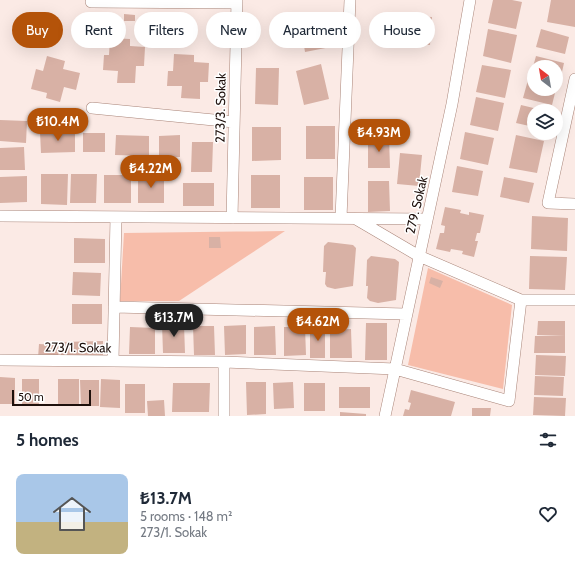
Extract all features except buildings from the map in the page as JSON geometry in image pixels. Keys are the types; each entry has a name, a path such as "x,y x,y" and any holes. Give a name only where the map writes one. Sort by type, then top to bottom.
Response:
{"street":[{"path":"341,218 350,0"},
{"name":"279. Sokak","path":"385,416 452,104 470,0"},
{"path":"91,2 237,2"},
{"name":"273/3. Sokak","path":"232,218 237,2"},
{"path":"575,79 548,203 575,204"},
{"path":"92,108 234,122"},
{"path":"0,216 427,219"},
{"path":"113,361 116,217"},
{"path":"356,218 419,256 521,300 575,300"},
{"name":"273/1. Sokak","path":"0,360 224,362 395,369 509,401 521,300"},
{"path":"114,307 406,314"},
{"path":"224,362 224,416"}],"shaded area":[{"path":"285,231 179,301 120,301 124,233"},
{"path":"428,268 512,305 503,389 408,365"}]}
